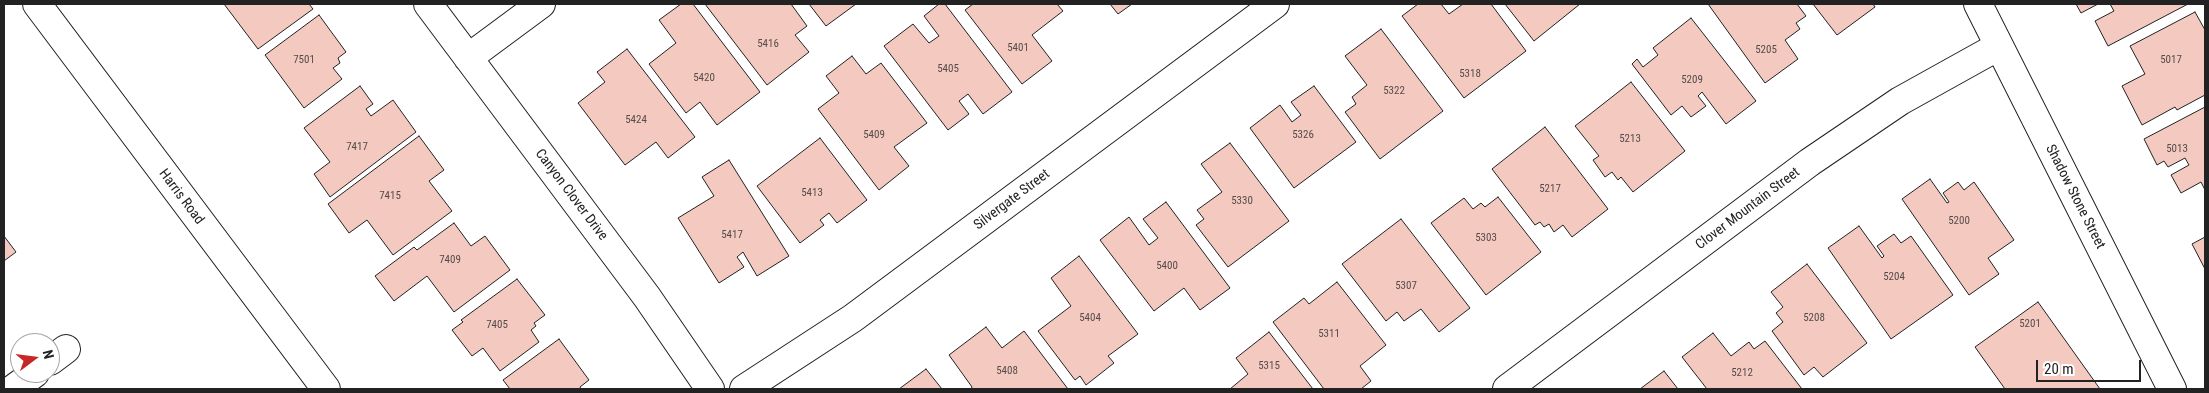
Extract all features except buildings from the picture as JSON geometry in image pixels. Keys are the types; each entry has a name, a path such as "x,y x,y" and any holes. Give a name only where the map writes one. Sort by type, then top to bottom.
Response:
{"street":[{"name":"Harris Road","path":"37,4 326,389"},
{"name":"Canyon Clover Drive","path":"428,4 647,297 710,389"},
{"path":"468,58 541,4"},
{"name":"Silvergate Street","path":"744,389 853,318 1275,4"},
{"name":"Shadow Stone Street","path":"1978,4 2172,389"},
{"name":"Clover Mountain Street","path":"1507,389 1810,162 1900,101 1999,46"}]}
